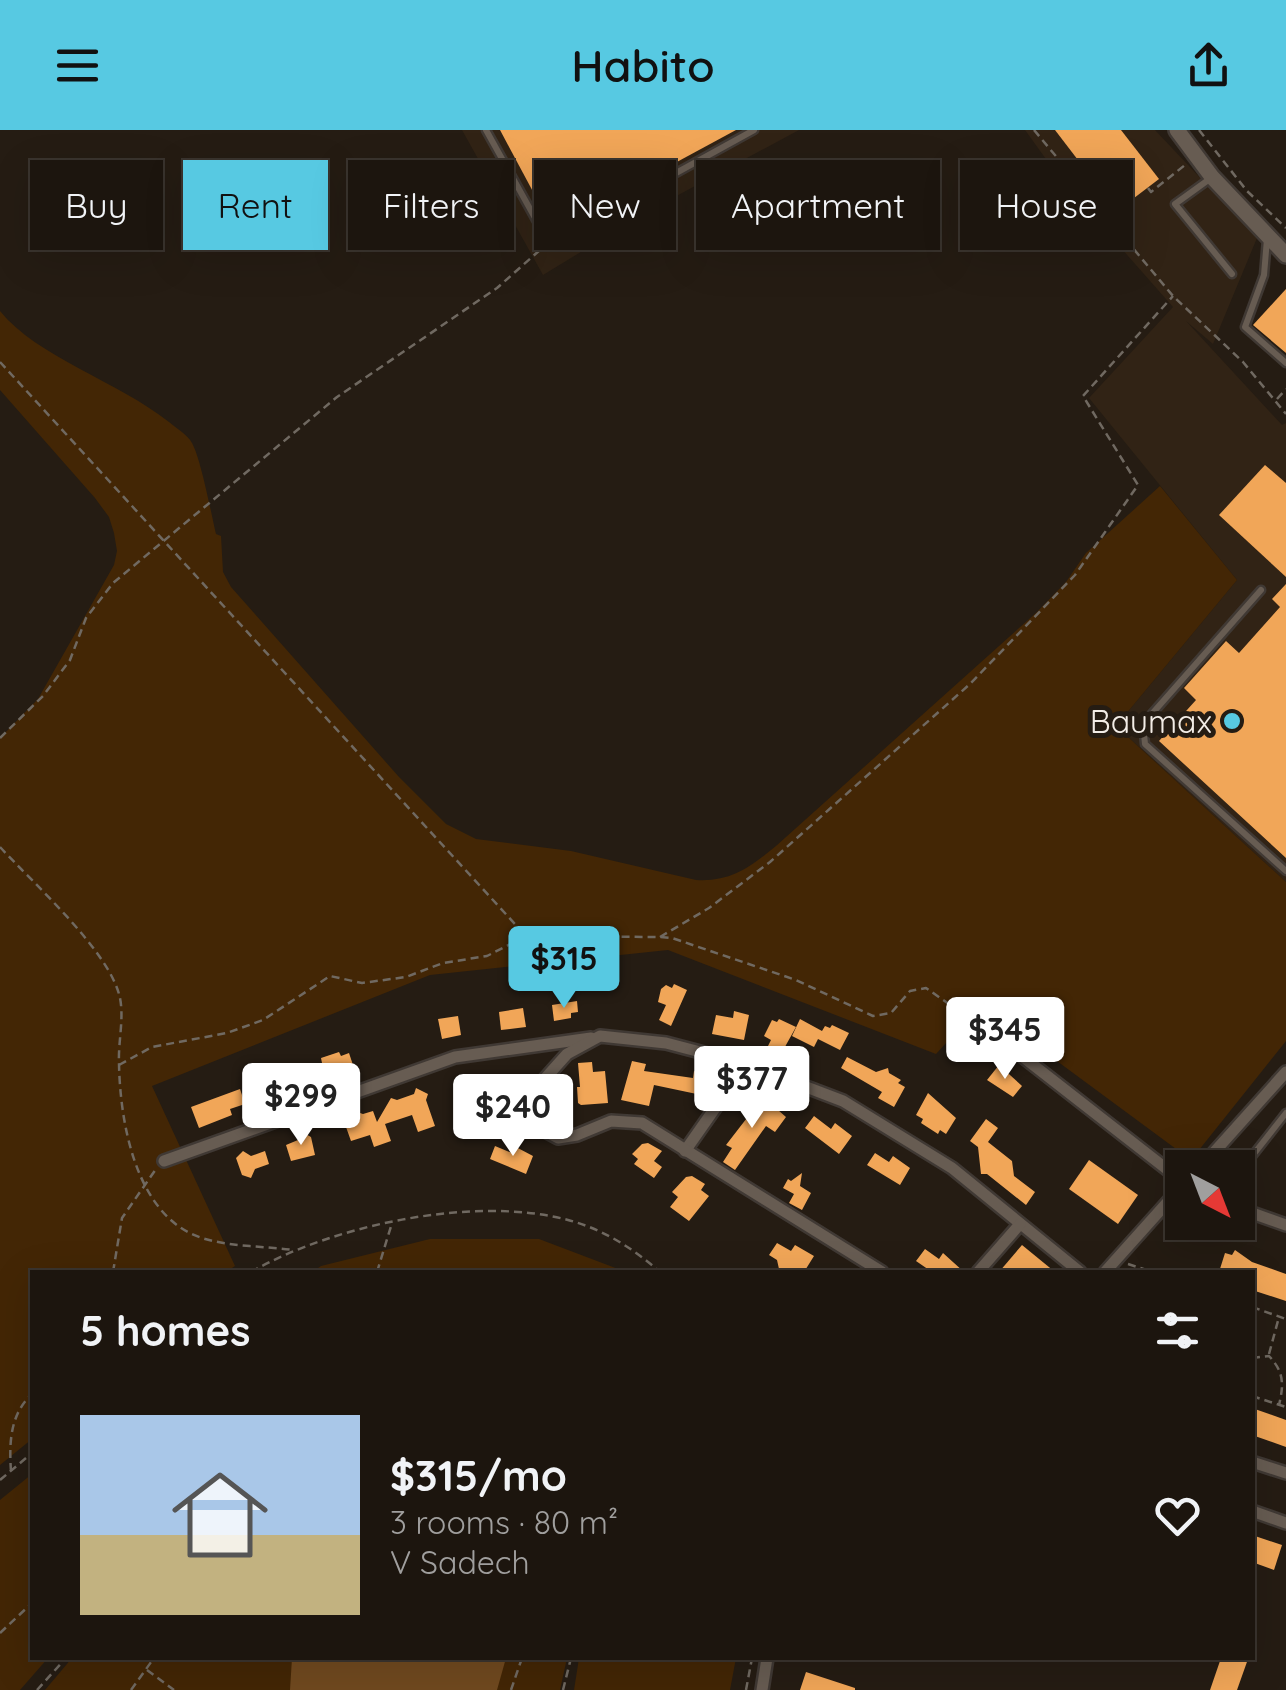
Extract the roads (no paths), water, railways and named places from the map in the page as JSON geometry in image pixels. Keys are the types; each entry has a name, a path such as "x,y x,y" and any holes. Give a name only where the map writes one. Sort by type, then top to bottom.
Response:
{"street":[{"path":"1176,130 1212,177 1286,256"},
{"path":"600,1036 567,1054 533,1092 533,1117 543,1130 558,1138 577,1136 611,1121 642,1124 879,1270"},
{"path":"164,1161 455,1057 600,1036 666,1042 746,1064 843,1100 952,1168 1078,1270"},
{"path":"1018,1053 1165,1170"},
{"path":"686,1151 746,1064"},
{"path":"1216,1150 1286,1072"},
{"path":"1108,1270 1165,1204"},
{"path":"1255,1214 1286,1225"},
{"path":"980,1270 1020,1224"},
{"path":"1255,1463 1286,1474"},
{"path":"1255,1512 1286,1523"},
{"path":"762,1690 768,1660"}],"lane":[{"path":"486,130 549,243 754,130"},
{"path":"1212,177 1176,204 1232,274"},
{"path":"1267,237 1264,275 1245,328 1286,363"},
{"path":"1261,590 1143,724 1145,744 1286,871"},
{"path":"1255,1153 1286,1114"}],"place":[{"name":"Baumax","path":"1232,721"}]}
